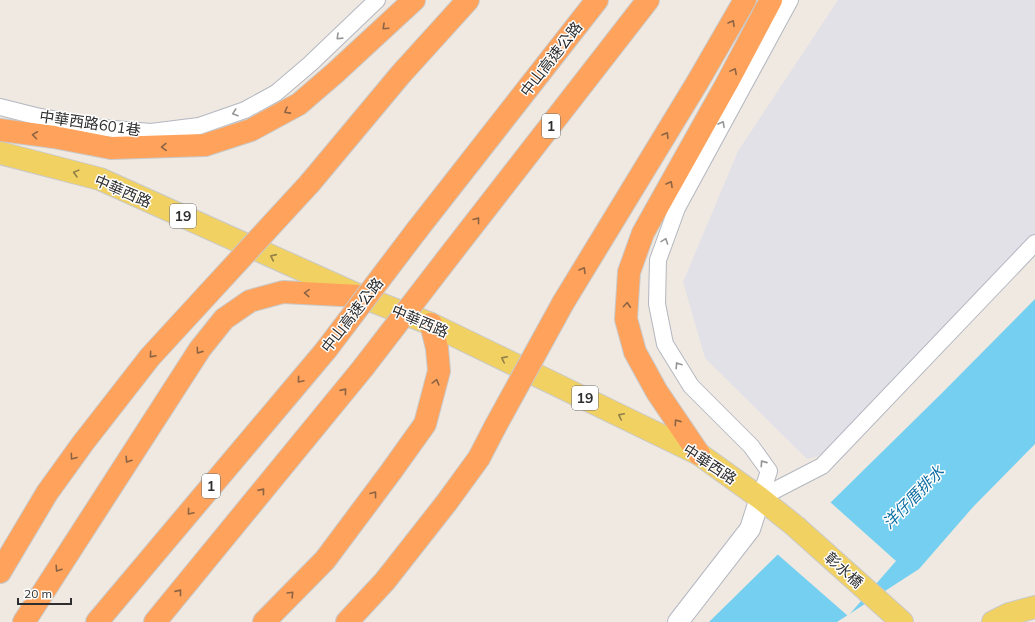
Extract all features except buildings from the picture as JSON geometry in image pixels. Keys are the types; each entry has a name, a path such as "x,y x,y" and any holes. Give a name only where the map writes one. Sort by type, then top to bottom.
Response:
{"highway":[{"path":"0,130 54,137 111,148 205,145 251,130 299,104 414,0"},
{"path":"0,572 47,493 83,443 150,357 310,183 401,74 468,0"},
{"name":"中山高速公路","path":"97,622 326,350 597,0"},
{"name":"1","path":"155,622 363,368 648,0"},
{"path":"347,622 385,581 447,502 479,458 563,304 697,83 745,0"},
{"path":"699,454 657,392 635,352 626,319 629,272 643,233 772,0"},
{"path":"24,622 200,349 224,319 250,301 283,292 360,296"},
{"path":"264,622 325,560 425,424 439,371 437,348 431,324"}],"main road":[{"name":"中華西路","path":"0,153 100,179 360,296 431,324 699,454 760,498 795,526"},
{"name":"彰水橋","path":"795,526 897,618"},
{"path":"993,622 1009,614 1035,607"}],"street":[{"name":"中華西路601巷","path":"0,107 36,116 102,128 151,132 199,126 245,110 276,93 310,64 377,0"},
{"path":"678,622 750,529 769,471 751,446 691,386 665,344 657,304 658,260 677,208 790,0"},
{"path":"760,498 822,466 1035,243"}],"shaded area":[{"path":"838,0 1035,0 1035,236 821,456 807,459 705,358 683,282 738,151"}],"water":[{"name":"洋仔厝排水","path":"1035,299 1035,444 973,507 919,569 837,622 709,622 942,393"}],"pier":[{"path":"829,501 896,561 848,616 776,553"}]}
